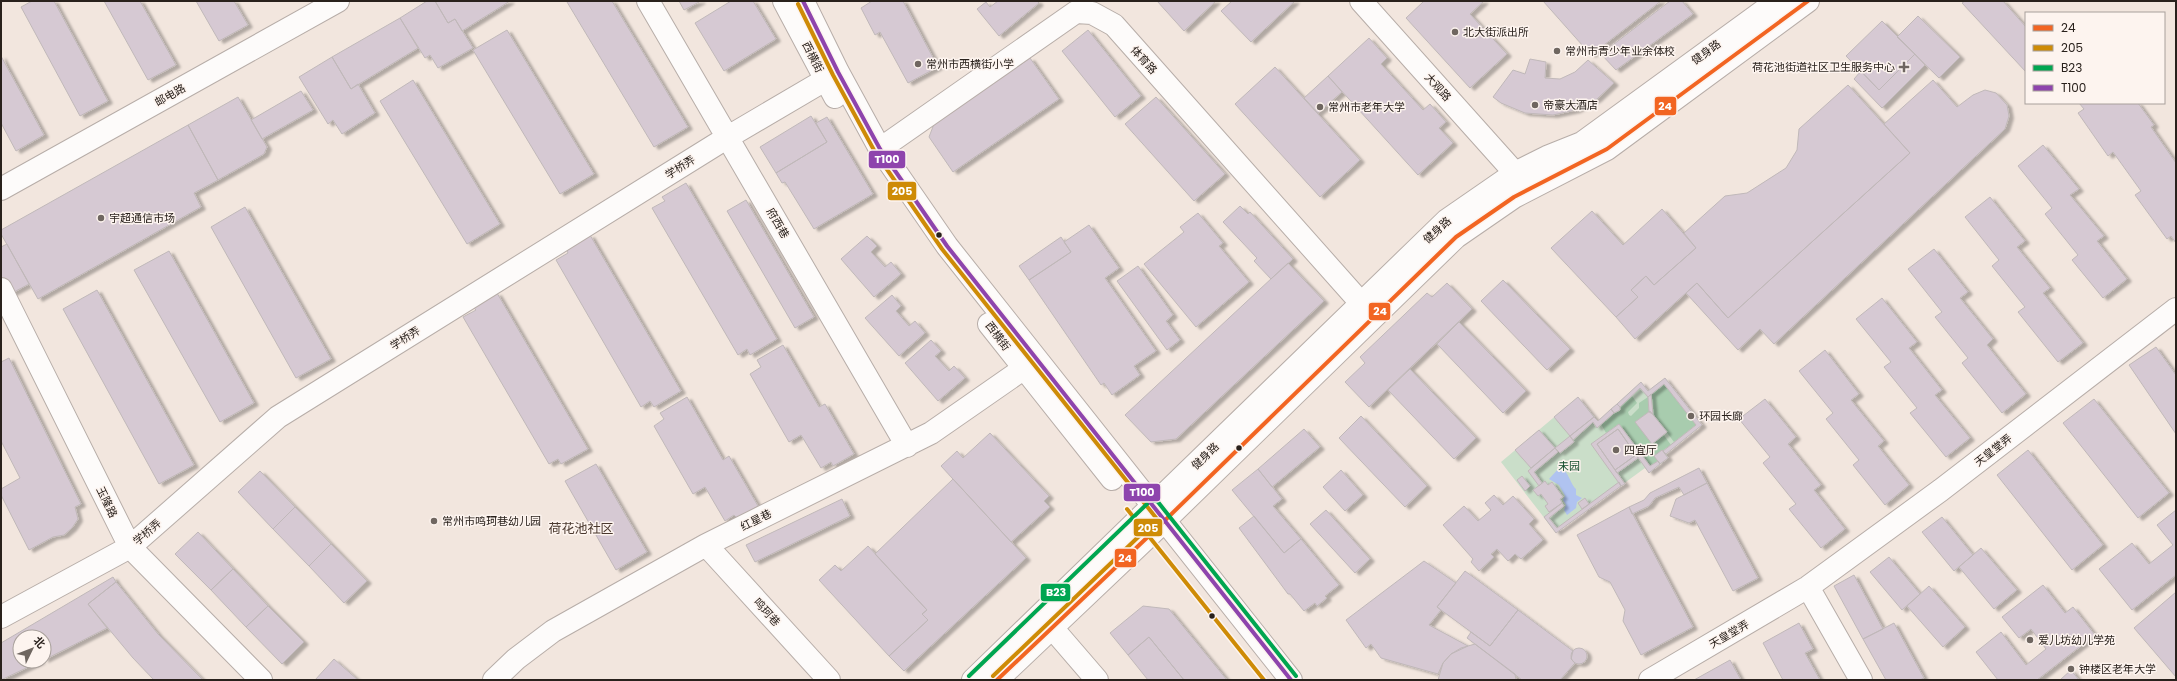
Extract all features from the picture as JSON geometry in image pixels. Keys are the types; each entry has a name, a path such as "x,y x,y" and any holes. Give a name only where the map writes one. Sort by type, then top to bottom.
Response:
{"street":[{"name":"邮电路","path":"1,189 338,1"},
{"name":"府西巷","path":"648,1 907,446"},
{"name":"西横街","path":"784,1 825,80 869,156 936,253 1023,369 1153,519"},
{"name":"西横街","path":"803,1 838,72 880,149 947,246 1153,519"},
{"name":"大观路","path":"1361,1 1515,173"},
{"name":"健身路","path":"1153,519 1361,303 1446,220 1515,173 1547,157 1582,143 1777,1"},
{"name":"健身路","path":"1153,519 1456,237 1514,197 1607,149 1808,1"},
{"name":"体育路","path":"880,149 1076,12 1092,13 1114,25 1361,303"},
{"name":"学桥弄","path":"1,617 130,547 278,417 728,137 825,80"},
{"name":"玉隆路","path":"1,289 130,547 262,680"},
{"name":"天皇堂弄","path":"1650,680 1808,587 1941,490 2176,309"},
{"name":"红星巷","path":"494,680 516,660 553,631 706,545 931,433 1023,369"},
{"path":"973,680 1046,622 1153,519"},
{"path":"1153,519 1272,680"},
{"path":"1153,519 1291,680"},
{"name":"鸣珂巷","path":"706,545 829,680"},
{"path":"1808,587 1861,680"},
{"path":"997,680 1046,622"},
{"path":"1046,622 1097,680"}],"green space":[{"name":"未园","path":"1665,378 1702,425 1666,454 1668,458 1649,473 1645,468 1556,533 1501,462 1578,397 1598,421 1641,382 1648,391"},
{"path":"1664,384 1696,425 1674,442 1653,414 1651,394"},
{"path":"1632,396 1637,403 1628,412 1629,415 1631,416 1639,408 1639,403 1648,397 1649,412 1635,422 1663,434 1671,445 1654,456 1658,461 1650,466 1619,424 1606,433 1601,424 1617,412 1620,407"}],"water":[{"path":"1559,468 1567,474 1576,489 1576,495 1582,498 1577,502 1576,508 1567,515 1564,510 1566,505 1563,500 1565,496 1559,485 1549,479"}],"building":[{"path":"32,1 54,1 108,101 80,116 21,7"},
{"path":"104,1 140,1 176,65 148,80"},
{"path":"196,1 234,1 248,25 219,41"},
{"path":"427,1 435,1 448,23 455,19 473,48 438,68 430,55 425,58 400,18"},
{"path":"435,1 510,1 462,31 455,19 448,23"},
{"path":"612,1 688,127 654,147 567,2"},
{"path":"679,1 701,1 684,10"},
{"path":"731,1 753,1 776,39 724,71 695,23"},
{"path":"872,1 903,1 938,67 908,83 880,32 875,35 861,8"},
{"path":"998,1 1037,1 1039,3 999,36 977,9 986,2 990,7"},
{"path":"1157,1 1216,1 1184,31"},
{"path":"1232,1 1295,1 1251,42 1221,11"},
{"path":"1424,1 1484,1 1470,14 1507,54 1470,88 1406,18"},
{"path":"1543,1 1661,1 1591,55"},
{"path":"1670,1 1682,1 1693,14 1616,70 1601,54"},
{"path":"1965,1 2003,1 2025,26 2025,71 1962,3"},
{"path":"1918,16 1960,57 1939,78 1897,37"},
{"path":"400,18 418,48 351,89 332,57"},
{"path":"1882,21 1915,54 1879,90 1846,56"},
{"path":"507,30 594,174 560,194 473,50"},
{"path":"1088,30 1141,96 1115,117 1062,51"},
{"path":"1369,38 1387,58 1381,64 1423,110 1430,104 1446,122 1439,128 1453,143 1418,175 1328,76"},
{"path":"1915,54 1925,65 1882,108 1854,79 1861,71 1879,90"},
{"path":"1,56 44,135 16,151 1,123"},
{"path":"332,57 351,89 358,84 375,113 342,134 333,120 328,124 299,77"},
{"path":"1030,58 1059,99 953,172 929,137 934,124"},
{"path":"1530,59 1546,62 1545,78 1560,79 1575,72 1588,60 1614,83 1597,99 1576,110 1553,115 1525,113 1501,103 1493,97 1513,70 1525,74"},
{"path":"1275,67 1360,160 1320,197 1235,104"},
{"path":"1328,76 1342,92 1318,113 1304,98"},
{"path":"413,80 500,224 467,244 380,101"},
{"path":"1933,80 1957,107 1973,95 1985,90 1996,93 2007,105 2009,116 2005,129 1774,344 1760,329 1738,350 1686,293 1697,283 1728,318 1910,153 1884,124"},
{"path":"1848,85 1910,153 1728,318 1697,283 1635,339 1616,317 1638,297 1631,290 1646,276 1654,285 1696,248 1684,233 1725,196 1747,193 1786,168 1797,150 1799,129"},
{"path":"301,91 313,110 262,139 251,120"},
{"path":"238,97 267,147 264,154 218,180 188,125"},
{"path":"1156,97 1225,174 1194,201 1125,124"},
{"path":"2080,104 2139,104 2154,125 2151,127 2176,163 2176,243 2171,236 2167,239 2135,195 2141,191 2113,152 2108,156 2078,113 2084,109"},
{"path":"811,116 827,142 776,173 760,147"},
{"path":"827,117 873,194 814,229 785,182 782,183 776,173 827,142 816,123"},
{"name":"宇超通信市场","path":"188,125 218,180 194,193 201,207 38,299 1,234 1,230"},
{"path":"2043,145 2079,189 2070,195 2104,236 2097,241 2127,279 2103,298 2072,260 2078,255 2045,214 2052,208 2018,166"},
{"path":"686,183 777,339 750,355 747,349 738,355 652,208 665,201 662,197"},
{"path":"1990,197 2025,241 2017,247 2050,288 2043,293 2083,343 2058,362 2018,312 2025,307 1992,266 1999,260 1965,217"},
{"path":"746,200 814,317 795,328 727,211"},
{"path":"1240,206 1248,214 1250,212 1293,259 1271,279 1254,261 1257,258 1223,222"},
{"path":"245,207 331,359 296,378 211,227"},
{"path":"1662,209 1696,248 1654,285 1646,276 1631,290 1638,297 1616,317 1551,248 1592,211 1623,245"},
{"path":"1198,213 1223,243 1219,246 1249,282 1196,327 1144,264 1184,232 1180,227"},
{"path":"1089,225 1119,268 1105,278 1156,351 1134,366 1140,375 1112,395 1104,383 1101,385 1029,280 1071,252 1064,242"},
{"path":"590,235 681,391 654,407 650,401 641,407 556,260 568,253 566,249"},
{"path":"867,236 877,246 871,252 885,267 891,262 901,274 874,297 841,259"},
{"path":"1061,237 1071,252 1029,280 1019,266"},
{"path":"7,244 29,284 1,299 1,247"},
{"path":"1934,249 1968,292 1960,298 1993,339 1987,345 2026,394 2002,413 1962,363 1968,358 1935,317 1942,312 1908,269"},
{"path":"169,251 254,403 220,422 134,270"},
{"path":"1288,263 1324,301 1176,439 1151,442 1125,415"},
{"path":"1138,266 1173,315 1166,321 1180,340 1167,350 1117,281"},
{"path":"1503,280 1570,349 1547,370 1481,301"},
{"path":"1447,283 1472,309 1369,407 1345,382 1365,363 1360,357 1427,293 1432,297"},
{"path":"97,290 194,465 159,484 63,309"},
{"path":"497,293 588,449 561,464 558,459 549,464 463,317 476,310 473,307"},
{"path":"892,295 901,306 896,311 909,326 915,321 925,333 899,356 865,318"},
{"path":"1882,298 1917,342 1909,348 1942,390 1935,395 1970,438 1946,457 1910,413 1917,408 1884,367 1891,362 1856,319"},
{"path":"1459,322 1526,391 1503,413 1437,344"},
{"path":"931,340 941,351 935,356 949,371 954,366 965,378 938,401 905,363"},
{"path":"783,345 819,407 825,404 854,454 833,466 831,462 821,468 801,435 789,442 750,374 761,367 757,360"},
{"path":"2156,347 2176,375 2176,434 2129,365"},
{"path":"1825,350 1859,394 1851,400 1884,441 1878,446 1909,485 1885,505 1853,465 1859,460 1826,419 1833,413 1799,371"},
{"path":"9,358 81,504 75,507 78,519 72,528 64,535 53,537 29,550 1,495 1,489 20,478 1,441 1,362"},
{"path":"1410,369 1476,438 1454,459 1388,390"},
{"name":"环园长廊","path":"1665,378 1702,425 1666,454 1663,451 1696,425 1664,384 1648,397 1640,388 1620,407 1617,404 1641,382 1648,391"},
{"path":"1651,394 1653,414 1649,412 1648,397"},
{"path":"687,397 723,460 729,456 758,506 737,518 734,515 725,521 705,487 693,494 654,426 664,419 660,413"},
{"path":"1578,397 1594,417 1570,436 1554,417"},
{"path":"1765,399 1796,437 1788,444 1821,485 1814,490 1845,529 1821,548 1789,509 1796,504 1763,463 1770,457 1739,419"},
{"path":"2094,399 2169,493 2138,518 2063,423"},
{"path":"1617,404 1620,407 1620,410 1614,413 1611,409"},
{"path":"1611,409 1614,413 1597,428 1593,422 1573,440 1570,436 1594,417 1598,421"},
{"path":"1650,411 1667,432 1652,444 1635,422"},
{"path":"1361,416 1427,486 1405,507 1339,438"},
{"path":"1619,424 1650,466 1658,461 1660,464 1649,473 1618,429 1597,444 1625,484 1621,486 1591,444"},
{"path":"1304,429 1320,447 1272,487 1258,469"},
{"name":"四宜厅","path":"1618,429 1636,455 1615,470 1597,444"},
{"path":"1539,430 1555,448 1531,468 1515,450"},
{"path":"990,433 1049,496 1044,501 1050,507 1011,542 941,466 957,451 963,458"},
{"path":"1570,436 1574,442 1560,453 1555,448"},
{"path":"1555,448 1558,452 1534,472 1542,483 1539,486 1528,471"},
{"path":"1662,450 1668,458 1660,464 1654,456"},
{"path":"2028,450 2103,545 2072,570 1997,475"},
{"path":"1636,455 1638,458 1617,473 1615,470"},
{"path":"596,464 647,552 616,570 565,481"},
{"path":"1699,468 1707,483 1684,495 1679,487 1655,498 1649,506 1632,514 1629,507 1644,500 1650,493"},
{"path":"1258,469 1282,499 1273,506 1301,539 1284,553 1232,490"},
{"path":"1341,470 1363,495 1345,511 1323,487"},
{"path":"260,471 295,507 273,529 238,492"},
{"path":"1522,476 1530,486 1525,491 1517,480"},
{"path":"953,479 1026,558 904,671 889,656 928,620 922,614 927,610 875,554"},
{"path":"1545,481 1548,485 1552,482 1563,497 1560,499 1562,503 1549,512 1545,506 1548,504 1541,494 1538,496 1533,490"},
{"path":"1619,482 1621,486 1556,533 1544,517 1562,503 1564,506 1549,518 1557,528"},
{"path":"1707,483 1758,578 1733,591 1695,520 1689,523 1670,516 1676,499"},
{"path":"1494,495 1503,505 1513,496 1534,519 1529,524 1543,540 1521,559 1515,554 1508,561 1497,549 1491,554 1494,557 1479,571 1471,562 1473,559 1443,525 1464,506 1478,521 1491,510 1485,503"},
{"path":"1585,498 1589,504 1582,509 1578,503"},
{"path":"842,499 850,516 755,562 746,545"},
{"path":"295,507 331,544 309,566 273,529"},
{"path":"1629,507 1693,627 1641,655 1623,621 1625,610 1610,582 1599,577 1577,535"},
{"path":"1326,510 1370,559 1355,573 1310,524"},
{"path":"2176,510 2176,575 2132,610 2099,569 2132,543 2149,564 2173,545 2157,525"},
{"path":"1254,516 1284,553 1301,539 1339,585 1325,596 1327,598 1317,606 1315,603 1304,611 1290,594 1288,594 1239,528"},
{"path":"1942,517 1973,555 1954,571 1922,532"},
{"path":"198,532 233,569 211,590 175,554"},
{"path":"331,544 367,581 344,603 309,566"},
{"path":"868,546 927,610 922,614 928,620 889,656 819,580 835,565 841,571"},
{"path":"1981,548 2017,590 1994,609 1959,567"},
{"path":"1889,557 1920,594 1902,610 1870,572"},
{"path":"1424,561 1456,583 1437,607 1441,610 1429,625 1468,646 1451,654 1443,663 1438,674 1381,658 1371,644 1366,648 1346,620"},
{"path":"233,569 268,606 246,627 211,590"},
{"path":"1465,571 1518,610 1490,646 1437,607"},
{"path":"1854,575 1883,629 1863,639 1834,586"},
{"path":"113,577 116,582 88,604 107,628 52,656 52,629 25,629"},
{"path":"116,582 158,634 203,680 154,680 133,658 88,604"},
{"path":"2043,585 2065,613 2073,607 2095,635 2037,680 1998,680 1976,652 2001,632 2026,665 2046,649 2031,629 2019,638 2002,617"},
{"path":"1929,586 1965,627 1943,647 1907,606"},
{"path":"2176,592 2176,677 2134,628"},
{"path":"268,606 304,642 282,664 246,627"},
{"path":"1143,606 1169,609 1227,680 1184,680 1149,637 1128,655 1110,633"},
{"path":"1518,610 1573,651 1571,659 1575,663 1560,680 1522,680 1467,638 1471,632 1490,646"},
{"path":"1799,623 1813,649 1805,653 1820,680 1783,680 1763,643"},
{"path":"1894,623 1924,678 1920,680 1886,680 1863,639"},
{"path":"12,637 12,669 24,669 1,680 1,643"},
{"path":"1149,637 1184,680 1148,680 1128,655"},
{"path":"1475,644 1515,674 1516,680 1438,680 1443,663 1451,654 1461,648"},
{"path":"1576,648 1582,648 1587,653 1585,662 1582,664 1576,664 1571,659 1571,653"},
{"path":"334,659 358,680 315,680"},
{"path":"1730,660 1741,680 1694,680"},
{"path":"2071,670 2079,680 2060,680"}],"transit line":[{"name":"T100","path":"803,1 838,72 880,149 947,246 1291,680"},
{"name":"24","path":"997,680 1154,531 1456,237 1514,197 1607,149 1808,1"},
{"name":"205","path":"798,4 833,75 875,152 942,249 1157,519 993,676"},
{"name":"B23","path":"969,676 1149,502 1153,500 1158,502 1296,676"},
{"name":"205","path":"1127,509 1264,680"}],"place":[{"name":"北大街派出所","path":"1455,32"},
{"name":"常州市青少年业余体校","path":"1557,51"},
{"name":"常州市西横街小学","path":"918,64"},
{"name":"荷花池街道社区卫生服务中心","path":"1904,67"},
{"name":"帝豪大酒店","path":"1535,105"},
{"name":"常州市老年大学","path":"1320,107"},
{"name":"宇超通信市场","path":"101,218"},
{"name":"环园长廊","path":"1691,416"},
{"name":"四宜厅","path":"1616,450"},
{"name":"常州市鸣珂巷幼儿园","path":"434,521"},
{"name":"爱儿坊幼儿学苑","path":"2030,640"},
{"name":"钟楼区老年大学","path":"2071,669"}],"district":[{"name":"荷花池社区","path":"581,528"}]}
